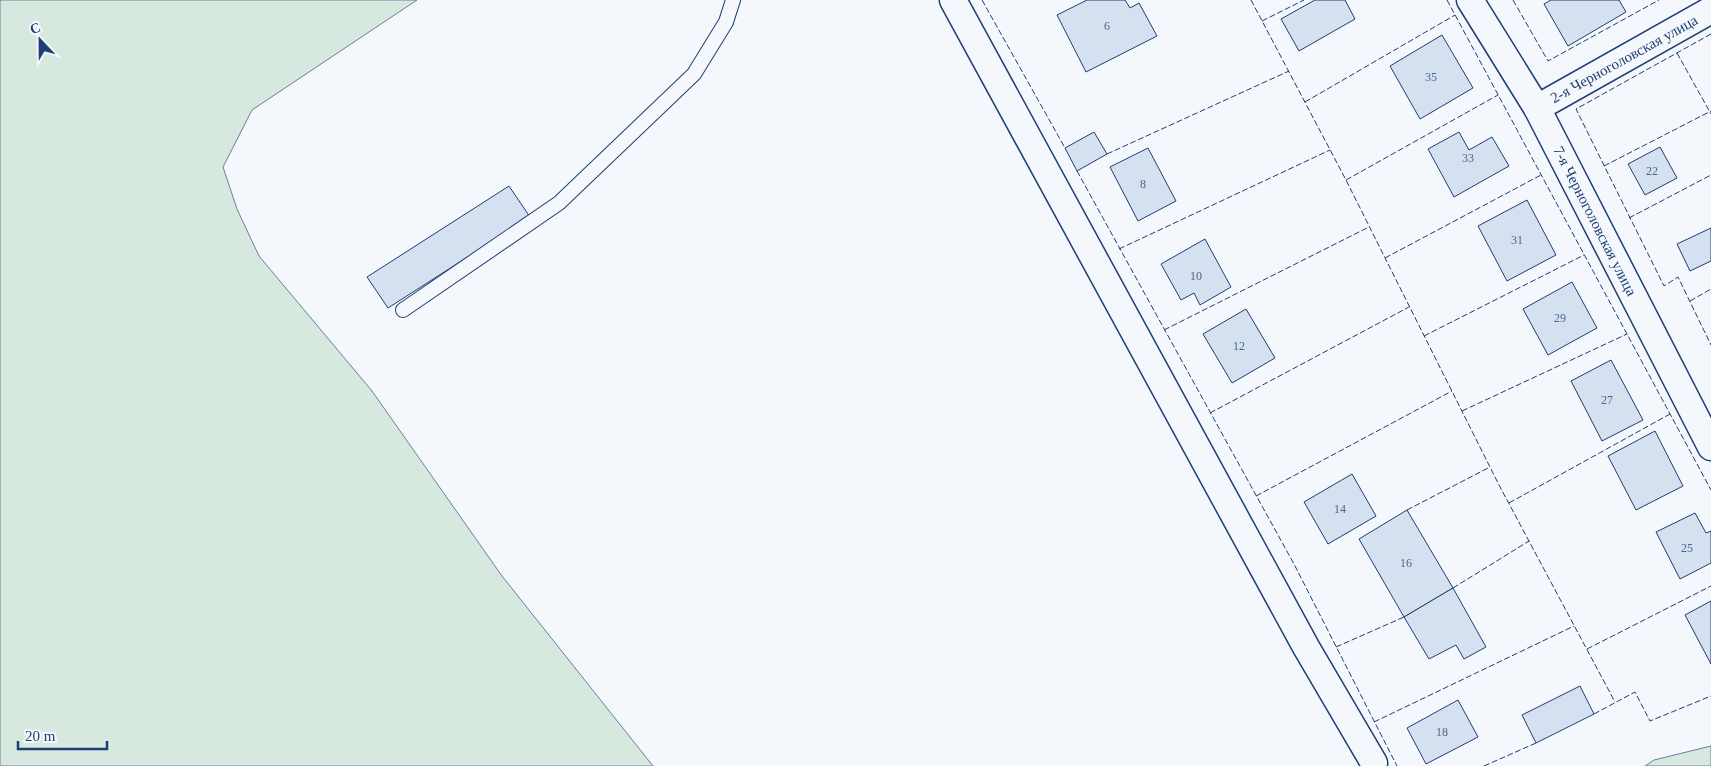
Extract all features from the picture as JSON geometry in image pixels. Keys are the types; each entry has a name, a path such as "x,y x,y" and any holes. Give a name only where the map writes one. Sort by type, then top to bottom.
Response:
{"street":[{"path":"953,0 1306,647 1374,763"},
{"name":"7-я Черноголовская улица","path":"1470,0 1537,108 1711,447"},
{"name":"2-я Черноголовская улица","path":"1537,108 1711,10"}],"lane":[{"path":"403,310 559,203 694,74 726,22 733,0"}],"shaded area":[{"path":"0,0 417,0 252,110 223,167 237,209 259,256 372,391 502,576 653,766 0,766"},
{"path":"1711,746 1711,766 1645,766 1654,760"}],"building":[{"path":"1087,0 1125,0 1130,8 1139,3 1157,36 1086,72 1057,15"},
{"path":"1315,0 1345,0 1355,19 1299,51 1281,19"},
{"path":"1551,0 1619,0 1626,12 1568,46 1544,4"},
{"path":"1442,35 1473,88 1420,119 1390,66"},
{"path":"1094,132 1107,154 1077,171 1065,148"},
{"path":"1459,132 1469,150 1492,137 1509,166 1454,197 1428,149"},
{"path":"1660,147 1677,178 1645,195 1628,164"},
{"path":"1148,148 1176,201 1138,221 1110,167"},
{"path":"509,186 530,217 388,308 367,277"},
{"path":"1527,200 1556,255 1507,281 1478,226"},
{"path":"1711,228 1711,261 1690,271 1677,244"},
{"path":"1205,239 1231,287 1200,305 1194,293 1181,300 1161,264"},
{"path":"1572,282 1597,328 1548,355 1523,309"},
{"path":"1246,309 1275,358 1232,383 1203,334"},
{"path":"1611,360 1643,420 1602,441 1571,381"},
{"path":"1655,431 1683,486 1636,510 1608,456"},
{"path":"1352,474 1376,516 1328,544 1304,502"},
{"path":"1407,510 1453,588 1404,617 1359,539"},
{"path":"1695,513 1706,533 1711,531 1711,563 1680,579 1656,532"},
{"path":"1453,588 1486,647 1464,659 1456,645 1429,659 1404,617"},
{"path":"1711,601 1711,664 1685,615"},
{"path":"1580,686 1594,714 1536,743 1522,715"},
{"path":"1458,700 1478,737 1426,764 1407,728"}],"fence":[{"path":"982,0 1065,148"},
{"path":"1251,0 1346,180 1499,485 1615,702"},
{"path":"1262,21 1304,0"},
{"path":"1447,0 1711,490"},
{"path":"1513,0 1548,61 1659,0"},
{"path":"1305,102 1455,15"},
{"path":"1711,34 1576,109 1664,286 1678,277 1711,345"},
{"path":"1677,53 1711,114"},
{"path":"1107,154 1289,71"},
{"path":"1346,180 1498,95"},
{"path":"1604,166 1711,111"},
{"path":"1119,249 1330,150"},
{"path":"1077,171 1294,564 1397,766"},
{"path":"1385,258 1541,175"},
{"path":"1629,218 1711,175"},
{"path":"1164,330 1369,227"},
{"path":"1424,336 1584,255"},
{"path":"1690,301 1711,289"},
{"path":"1210,413 1409,307"},
{"path":"1462,411 1627,334"},
{"path":"1256,496 1452,391"},
{"path":"1509,503 1670,414"},
{"path":"1407,510 1490,467"},
{"path":"1453,588 1529,541"},
{"path":"1587,649 1711,586"},
{"path":"1336,647 1404,617"},
{"path":"1374,722 1574,626"},
{"path":"1594,714 1635,692 1650,721 1711,696"},
{"path":"1484,766 1536,743"}]}
